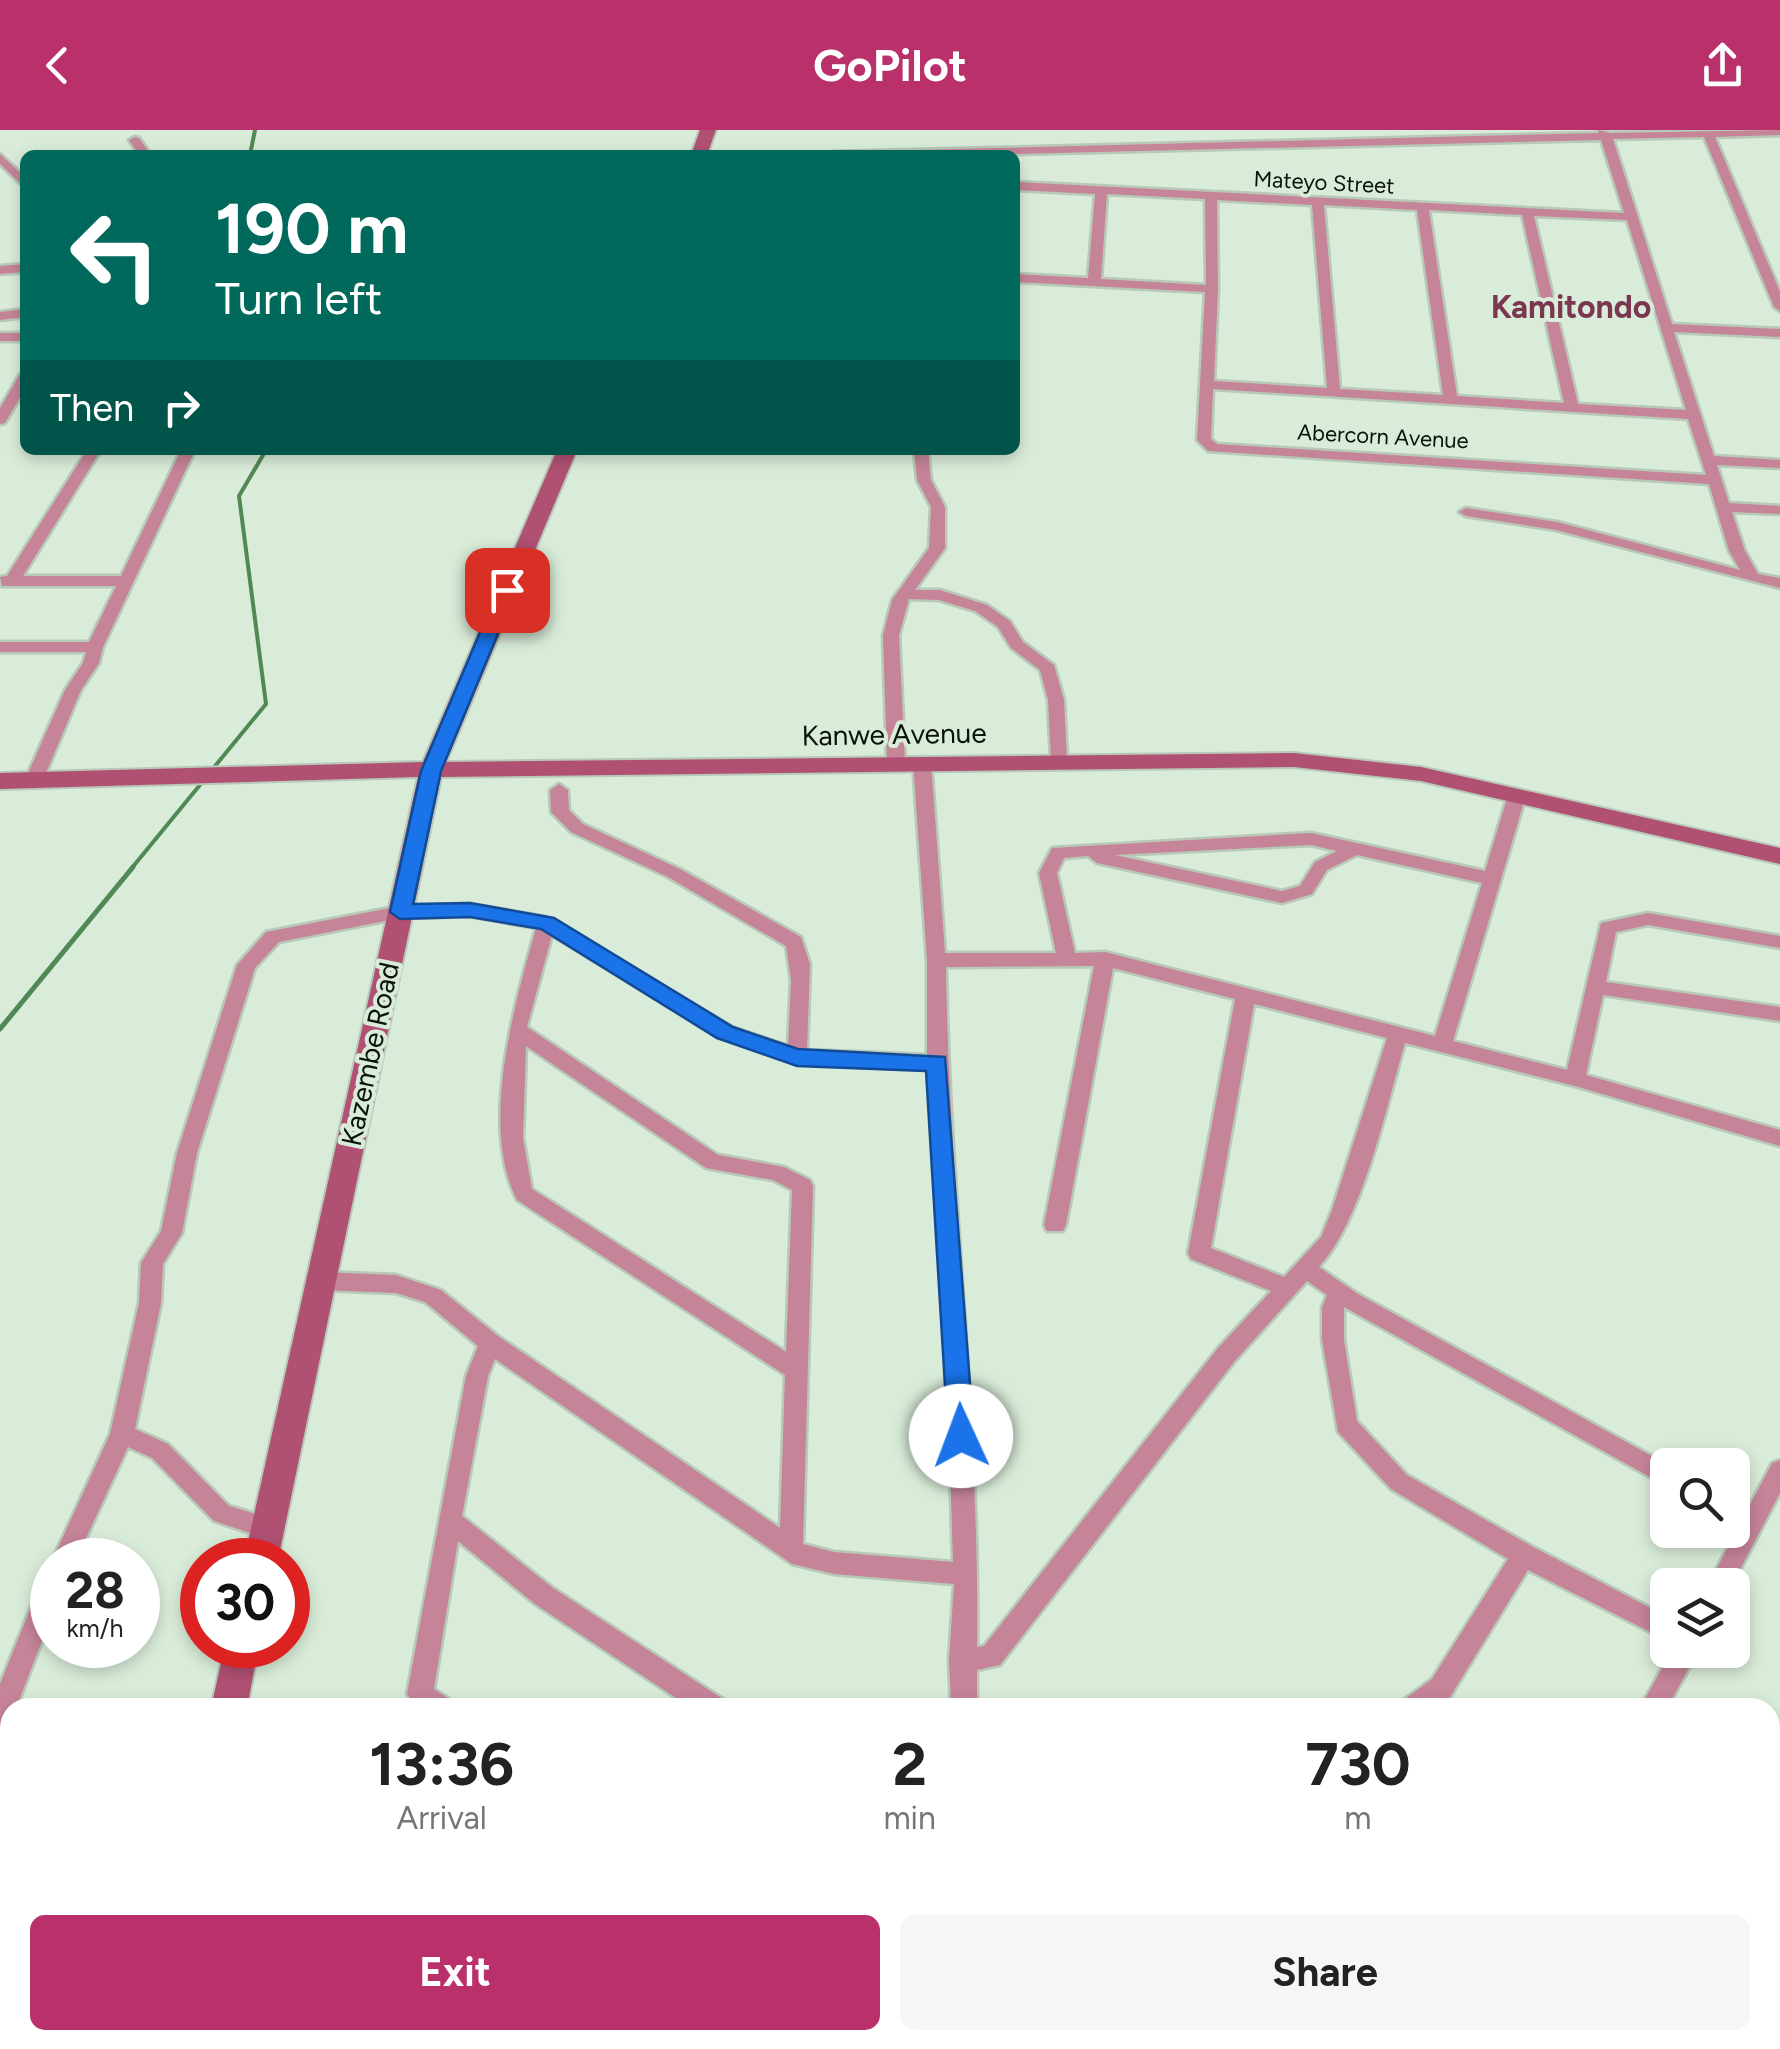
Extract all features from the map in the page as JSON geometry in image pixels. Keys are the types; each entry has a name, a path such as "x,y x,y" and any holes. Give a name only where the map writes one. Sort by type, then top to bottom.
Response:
{"main road":[{"name":"Kazembe Road","path":"266,1538 431,771 565,455"},
{"name":"Kanwe Avenue","path":"0,781 1060,760 1339,762 1394,769 1516,795 1780,856"},
{"path":"231,1698 237,1668"}],"street":[{"path":"1000,150 1605,132 1780,132"},
{"path":"1605,132 1722,506 1737,551 1752,578"},
{"path":"1708,133 1780,308"},
{"path":"135,140 142,150"},
{"path":"0,157 20,179"},
{"name":"Mateyo Street","path":"1020,186 1631,216"},
{"path":"1094,282 1101,191"},
{"name":"Abercorn Avenue","path":"1212,196 1212,288 1204,440 1221,450 1714,480"},
{"path":"1318,202 1334,393"},
{"path":"1422,206 1451,401"},
{"path":"1528,211 1572,407"},
{"path":"1020,278 1212,288"},
{"path":"1666,328 1780,333"},
{"path":"1208,385 1695,416"},
{"path":"0,420 20,389"},
{"path":"6,581 91,455"},
{"path":"34,780 186,455"},
{"path":"896,763 890,643 904,594 936,548 937,500 924,480 922,455"},
{"path":"1708,460 1780,464"},
{"path":"1722,506 1780,510"},
{"path":"1466,512 1556,526 1780,584"},
{"path":"6,581 128,581"},
{"path":"904,594 940,595 982,608 1004,624 1017,645 1048,668 1056,700 1060,760"},
{"path":"0,647 95,646"},
{"path":"922,762 958,1368 966,1574 964,1698"},
{"path":"559,790 560,812 577,828 674,873 783,932 794,942 801,952 802,968 797,1058"},
{"path":"1441,1048 1516,795"},
{"path":"1067,958 1048,873 1058,852 1298,839 1493,879"},
{"path":"1070,851 1282,897 1306,890 1321,866 1356,848"},
{"path":"74,1538 122,1434 150,1303 152,1263 171,1233 187,1153 246,965 273,937 400,912 481,911 546,923 725,1032 797,1058 937,1063"},
{"path":"1575,1079 1608,928 1630,920 1669,920 1780,942"},
{"path":"546,923 516,1030 514,1154 518,1183 524,1194 799,1372"},
{"path":"936,960 1104,959 1441,1048 1575,1079 1780,1138"},
{"path":"1055,1225 1104,959"},
{"path":"1595,987 1780,1014"},
{"path":"1246,994 1198,1250 1204,1258 1286,1287"},
{"path":"516,1030 713,1162 776,1172 803,1186 791,1551"},
{"path":"962,1660 991,1657 1157,1441 1286,1287 1329,1242 1343,1210 1398,1035"},
{"path":"1306,1269 1339,1292 1650,1467"},
{"path":"321,1281 396,1284 422,1290 490,1343 791,1551 834,1563 966,1574"},
{"path":"1339,1292 1334,1307 1333,1340 1346,1425 1399,1482 1650,1620"},
{"path":"426,1698 420,1694 449,1520 477,1376 490,1343"},
{"path":"122,1434 160,1450 222,1514 268,1528"},
{"path":"1750,1510 1780,1473"},
{"path":"449,1520 544,1596 699,1698"},
{"path":"1428,1698 1441,1688 1524,1554"},
{"path":"7,1698 30,1640"},
{"path":"1660,1698 1676,1668"}],"waterway":[{"path":"251,150 255,130"},
{"path":"211,771 266,704 239,496 263,455"},
{"path":"131,869 204,780"},
{"path":"0,1029 133,867"}],"district":[{"name":"Kamitondo","path":"1571,307"}],"route":[{"path":"507,590 431,771 400,912 470,910 546,923 725,1032 797,1058 937,1063 961,1436"}]}
